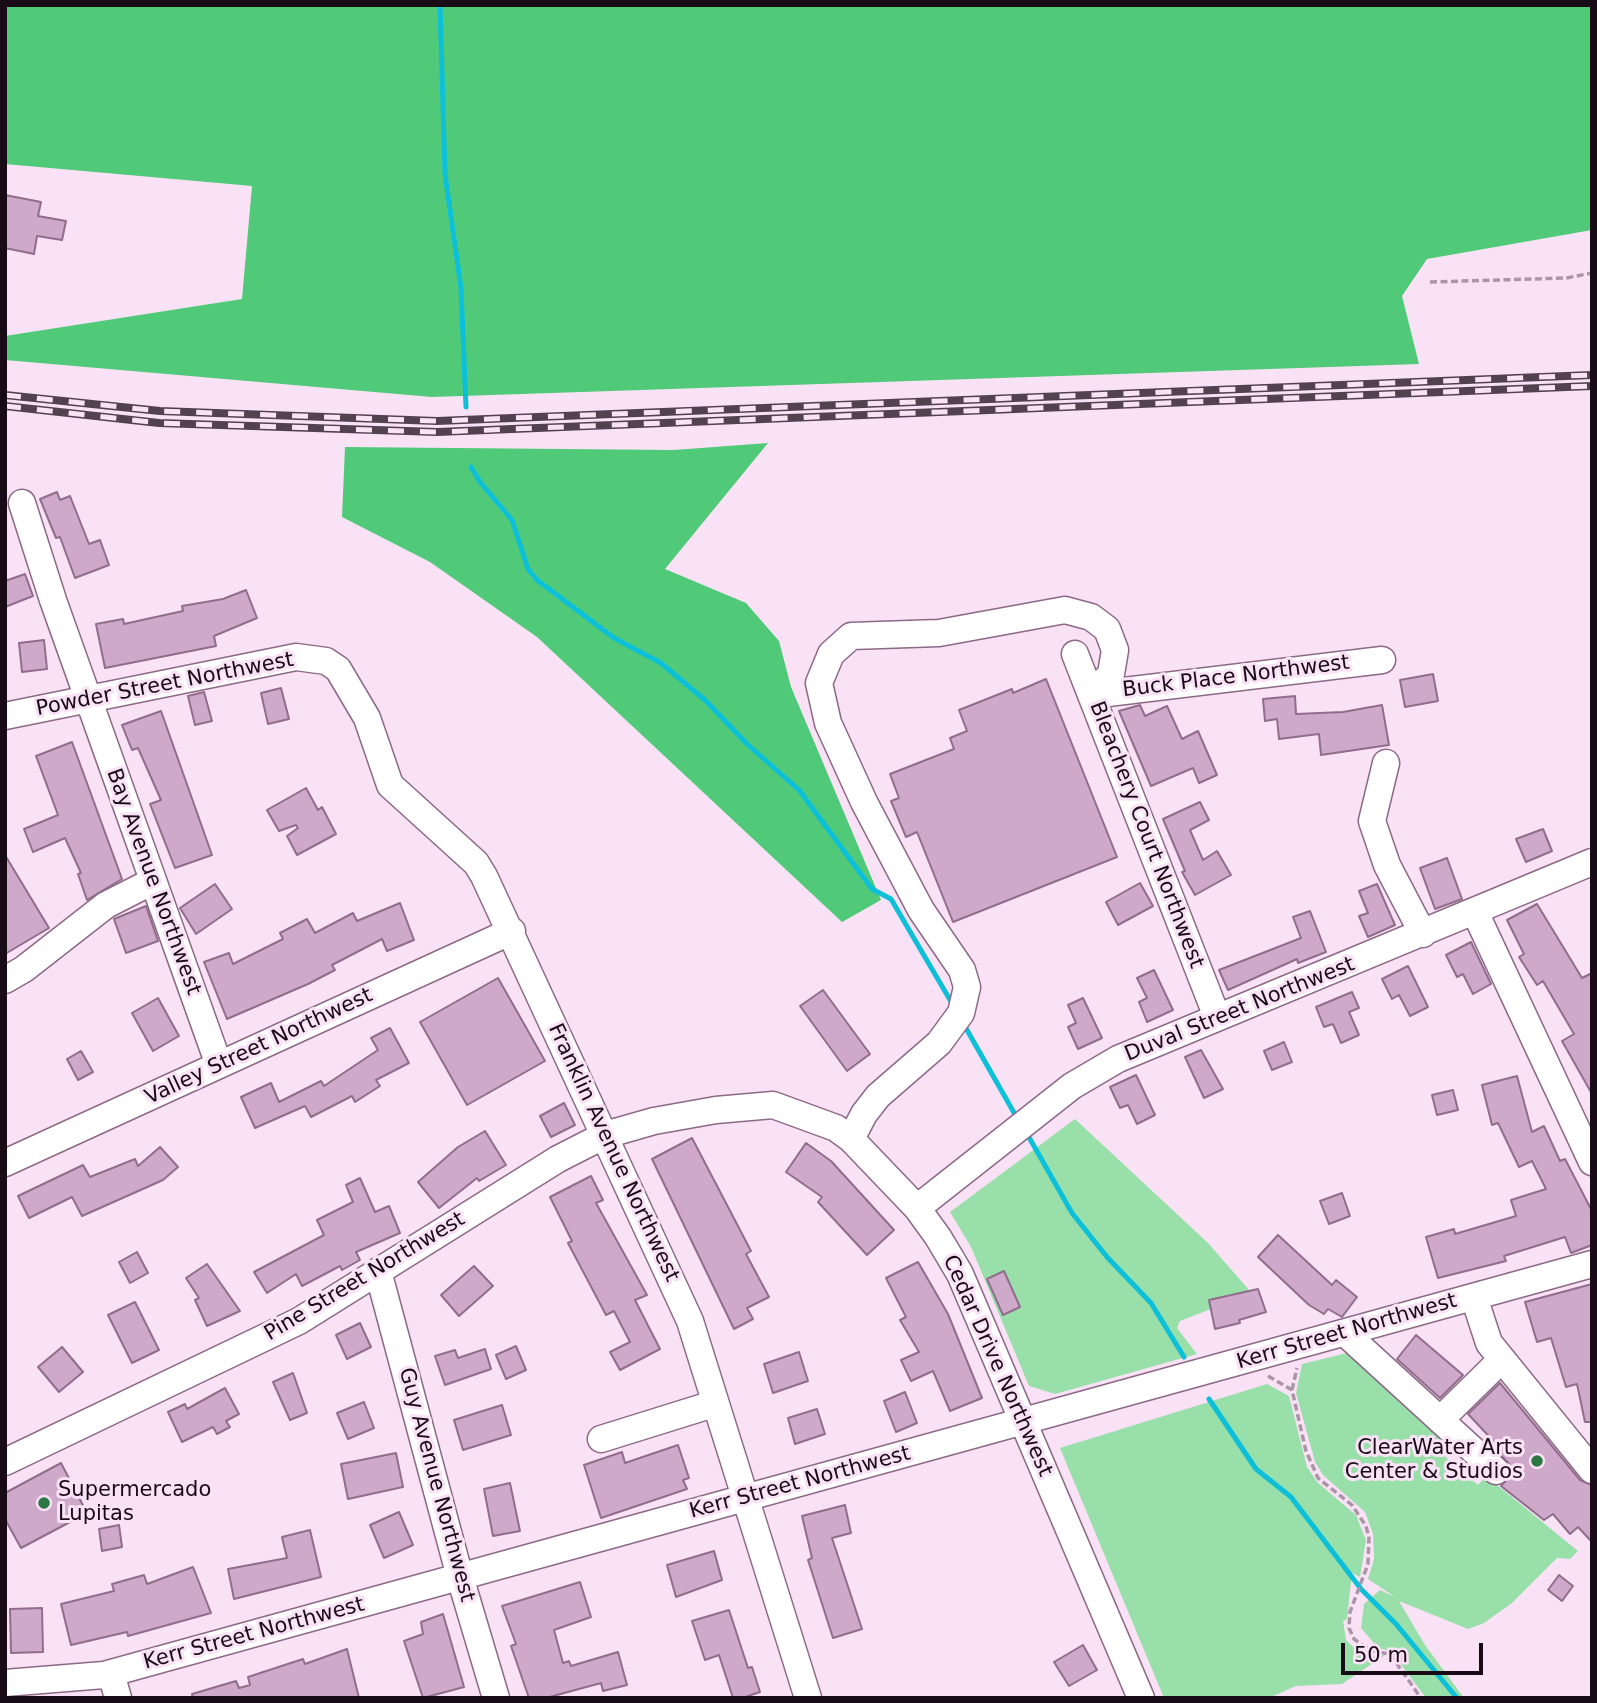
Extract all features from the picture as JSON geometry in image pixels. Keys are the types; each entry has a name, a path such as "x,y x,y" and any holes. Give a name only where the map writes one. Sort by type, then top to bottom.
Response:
{"street":[{"name":"Bay Avenue Northwest","path":"22,503 88,699 219,1065"},
{"path":"851,1139 863,1114 878,1096 939,1043 961,1013 967,987 962,970 921,910 864,802 828,723 819,683 831,654 851,636 939,633 1065,610 1091,617 1107,629 1115,650 1111,674 1091,695"},
{"name":"Bleachery Court Northwest","path":"1075,654 1217,1017"},
{"name":"Powder Street Northwest","path":"5,716 296,657 326,661"},
{"name":"Buck Place Northwest","path":"1091,695 1382,660"},
{"name":"Franklin Avenue Northwest","path":"326,661 338,668 367,718 390,785 476,863 512,931 690,1321 808,1698"},
{"path":"1386,763 1372,821 1387,865 1423,934"},
{"name":"Duval Street Northwest","path":"917,1208 1072,1086 1118,1059 1592,862"},
{"path":"5,980 106,905 153,881"},
{"path":"1475,912 1592,1162"},
{"name":"Valley Street Northwest","path":"5,1163 512,931"},
{"name":"Cedar Drive Northwest","path":"605,1135 653,1121 716,1110 773,1105 836,1128 851,1139 917,1208 960,1274 1141,1698"},
{"name":"Pine Street Northwest","path":"5,1462 299,1321 558,1159 605,1135"},
{"name":"Kerr Street Northwest","path":"5,1684 80,1679 115,1685 460,1577 578,1533 746,1497 1023,1423 1592,1264"},
{"name":"Guy Avenue Northwest","path":"378,1272 460,1577 496,1698"},
{"path":"1474,1297 1489,1343 1592,1470"},
{"path":"1345,1333 1496,1471"},
{"path":"1440,1420 1502,1360"},
{"path":"601,1439 707,1406"}],"path":[{"path":"1430,282 1566,278 1592,273"},
{"path":"1299,1357 1292,1390 1310,1465 1318,1478 1352,1505 1366,1526 1369,1552 1354,1600 1349,1628 1354,1639 1371,1651 1390,1654 1421,1698"},
{"path":"1257,1370 1292,1390"}],"green space":[{"path":"5,5 1592,5 1592,230 1427,259 1402,296 1419,364 432,397 5,360 5,336 242,299 252,186 5,164"},
{"path":"768,443 665,569 746,603 779,641 791,687 881,900 842,922 537,637 430,562 342,517 345,447 674,450"},
{"path":"1075,1119 1208,1243 1250,1291 1210,1300 1211,1309 1180,1321 1177,1328 1197,1354 1055,1394 1029,1386 971,1247 950,1212"},
{"path":"1351,1352 1444,1434 1434,1447 1478,1485 1486,1476 1578,1551 1570,1559 1557,1558 1512,1603 1484,1623 1468,1629 1399,1601 1425,1645 1464,1698 1426,1698 1391,1651 1378,1648 1361,1628 1364,1604 1380,1590 1395,1597 1368,1579 1374,1559 1373,1534 1365,1512 1323,1475 1315,1462 1296,1393 1302,1364"},
{"path":"1267,1384 1289,1396 1307,1467 1318,1483 1356,1515 1366,1540 1360,1577 1352,1573 1347,1619 1343,1621 1346,1640 1363,1656 1385,1655 1342,1684 1296,1686 1269,1698 1164,1698 1060,1448"}],"building":[{"path":"5,195 41,202 38,216 66,221 62,240 37,236 34,254 5,248"},
{"path":"57,492 60,500 70,496 89,544 100,540 109,565 75,578 60,537 56,538 40,499"},
{"path":"25,574 33,596 5,607 5,581"},
{"path":"246,590 257,618 214,636 216,646 105,668 96,624 123,619 124,624 183,611 182,606 223,599"},
{"path":"44,640 47,669 22,672 19,643"},
{"path":"1433,674 1438,701 1405,707 1400,680"},
{"path":"1046,679 1117,857 953,922 917,832 906,837 891,801 899,798 890,774 954,749 950,738 967,731 959,710 1012,689 1013,693"},
{"path":"281,688 289,719 268,724 261,693"},
{"path":"204,692 212,721 195,725 188,696"},
{"path":"1295,696 1296,714 1343,712 1382,705 1389,745 1321,755 1319,734 1279,739 1277,719 1265,721 1263,699"},
{"path":"1140,705 1145,716 1167,706 1182,739 1198,731 1217,775 1199,783 1193,768 1151,786 1119,711"},
{"path":"161,711 212,855 175,868 150,804 161,800 138,748 132,750 122,725"},
{"path":"72,742 122,879 87,900 78,874 81,873 65,838 33,852 24,829 58,815 36,756"},
{"path":"306,788 318,810 322,807 336,834 297,855 287,836 298,828 296,825 279,831 267,810"},
{"path":"1200,802 1209,820 1190,830 1203,860 1217,851 1231,875 1195,895 1182,872 1185,871 1163,819"},
{"path":"1543,829 1552,851 1526,862 1516,839"},
{"path":"5,855 49,928 5,954"},
{"path":"1447,858 1462,899 1435,909 1420,868"},
{"path":"1140,883 1153,906 1118,925 1106,902"},
{"path":"215,884 232,909 196,934 180,908"},
{"path":"1377,884 1395,925 1368,937 1359,916 1368,913 1359,891"},
{"path":"400,903 414,940 387,951 382,939 332,965 335,970 308,984 227,1019 204,962 229,953 233,964 283,939 280,933 307,919 315,933 353,913 357,921"},
{"path":"1537,904 1582,978 1592,973 1592,1094 1562,1041 1574,1034 1543,981 1537,985 1519,957 1524,954 1507,920"},
{"path":"146,906 158,941 126,953 114,919"},
{"path":"1310,911 1326,952 1298,963 1297,959 1228,990 1219,970 1301,938 1293,917"},
{"path":"1471,942 1491,984 1473,994 1463,974 1457,977 1446,955"},
{"path":"1408,966 1428,1007 1410,1016 1399,995 1392,999 1382,979"},
{"path":"1154,970 1173,1010 1147,1022 1139,1002 1147,998 1137,978"},
{"path":"498,978 545,1061 467,1105 420,1022"},
{"path":"823,990 870,1054 847,1071 800,1006"},
{"path":"1352,992 1359,1008 1349,1012 1359,1035 1341,1043 1333,1024 1324,1027 1316,1007"},
{"path":"158,998 179,1036 153,1051 132,1013"},
{"path":"1083,998 1102,1038 1078,1049 1068,1027 1076,1023 1068,1005"},
{"path":"390,1028 409,1063 376,1080 380,1086 355,1102 352,1096 311,1117 305,1106 255,1128 241,1097 271,1083 279,1102 321,1081 324,1086 378,1050 371,1038"},
{"path":"1284,1042 1292,1062 1272,1070 1264,1051"},
{"path":"1201,1050 1223,1089 1204,1098 1185,1057"},
{"path":"81,1051 93,1072 78,1080 67,1059"},
{"path":"1136,1075 1155,1115 1137,1124 1128,1105 1120,1108 1110,1087"},
{"path":"1517,1076 1532,1132 1544,1126 1560,1161 1565,1159 1592,1211 1592,1245 1571,1253 1565,1237 1504,1256 1506,1261 1438,1278 1426,1237 1454,1229 1455,1234 1516,1216 1511,1200 1546,1189 1532,1161 1519,1167 1498,1123 1492,1125 1482,1085"},
{"path":"1453,1090 1458,1110 1437,1115 1432,1095"},
{"path":"564,1103 575,1125 551,1137 540,1116"},
{"path":"485,1131 506,1165 479,1181 477,1178 439,1208 418,1182 458,1147"},
{"path":"692,1138 751,1251 746,1254 769,1297 747,1308 753,1319 734,1329 652,1159"},
{"path":"806,1143 831,1161 894,1230 867,1255 818,1202 822,1197 786,1172"},
{"path":"160,1147 178,1167 163,1180 82,1216 72,1197 29,1218 18,1196 83,1165 90,1177 135,1159 138,1166"},
{"path":"591,1176 603,1200 596,1203 647,1295 635,1300 660,1349 620,1370 610,1352 630,1342 614,1311 606,1315 568,1243 572,1241 550,1197"},
{"path":"360,1178 375,1212 389,1206 400,1233 356,1252 360,1260 342,1270 340,1266 302,1286 296,1274 267,1293 254,1272 324,1235 317,1220 353,1202 346,1185"},
{"path":"1342,1193 1350,1216 1329,1224 1320,1201"},
{"path":"1278,1235 1332,1285 1336,1280 1357,1297 1342,1317 1328,1309 1324,1314 1309,1305 1258,1257"},
{"path":"137,1252 148,1273 130,1283 119,1262"},
{"path":"918,1262 948,1314 982,1398 950,1411 933,1371 911,1381 901,1360 919,1352 900,1320 906,1317 886,1278"},
{"path":"207,1264 240,1311 207,1326 195,1300 199,1298 186,1278"},
{"path":"474,1266 493,1286 459,1316 441,1295"},
{"path":"1004,1271 1020,1307 1003,1315 987,1279"},
{"path":"1592,1284 1592,1422 1585,1422 1577,1384 1566,1387 1551,1338 1537,1342 1525,1302"},
{"path":"1258,1289 1266,1312 1239,1320 1240,1323 1215,1329 1209,1300"},
{"path":"135,1302 159,1350 132,1363 108,1315"},
{"path":"360,1323 371,1347 347,1359 336,1335"},
{"path":"1416,1335 1463,1375 1440,1398 1397,1359"},
{"path":"516,1346 526,1370 506,1379 496,1355"},
{"path":"62,1347 83,1372 59,1392 38,1367"},
{"path":"485,1349 491,1369 445,1385 435,1356 455,1350 458,1358"},
{"path":"799,1352 808,1381 773,1393 764,1364"},
{"path":"293,1373 307,1413 290,1420 273,1382"},
{"name":"ClearWater Arts Center & Studios","path":"1500,1383 1580,1480 1592,1485 1592,1542 1578,1527 1570,1534 1553,1514 1544,1520 1501,1486 1511,1475 1511,1466 1495,1449 1499,1447 1468,1414"},
{"path":"225,1388 239,1414 226,1421 230,1427 217,1434 213,1427 182,1442 168,1412 185,1404 187,1409"},
{"path":"905,1392 917,1423 896,1432 884,1401"},
{"path":"364,1402 374,1428 348,1439 337,1413"},
{"path":"502,1405 511,1435 463,1450 454,1420"},
{"path":"817,1409 825,1434 795,1444 788,1418"},
{"path":"678,1445 689,1478 683,1480 687,1489 601,1518 584,1465 622,1452 625,1463"},
{"path":"396,1453 403,1487 348,1499 341,1464"},
{"name":"Supermercado Lupitas","path":"61,1463 87,1513 21,1548 5,1519 5,1493"},
{"path":"510,1483 520,1531 493,1536 484,1489"},
{"path":"845,1505 851,1533 832,1538 862,1629 833,1638 808,1560 812,1558 802,1516"},
{"path":"399,1512 413,1545 384,1558 370,1525"},
{"path":"119,1525 122,1547 102,1551 99,1529"},
{"path":"310,1530 321,1577 234,1599 228,1569 287,1558 282,1537"},
{"path":"714,1551 722,1580 676,1597 667,1565"},
{"path":"193,1567 211,1613 128,1636 127,1632 71,1645 61,1604 114,1591 112,1584 144,1575 147,1584"},
{"path":"1559,1575 1573,1586 1562,1601 1548,1590"},
{"path":"580,1582 591,1617 554,1630 563,1663 569,1661 571,1666 618,1652 627,1685 603,1691 601,1683 546,1698 529,1698 511,1646 516,1644 502,1606"},
{"path":"42,1608 43,1652 11,1653 10,1609"},
{"path":"729,1610 748,1668 752,1667 760,1692 742,1698 733,1698 719,1655 705,1660 692,1621"},
{"path":"443,1614 464,1687 423,1698 404,1641 423,1634 421,1622"},
{"path":"1083,1645 1097,1670 1069,1686 1054,1662"},
{"path":"347,1649 359,1698 193,1698 192,1694 236,1681 239,1688 250,1685 248,1677 303,1659 305,1664"}],"waterway":[{"path":"440,5 445,174 461,288 466,407"},
{"path":"471,467 512,520 528,569 537,580 614,638 661,663 706,701 747,744 799,790 872,889 891,899 953,1005"},
{"path":"963,1023 1017,1118"},
{"path":"1026,1132 1072,1213 1107,1257 1151,1303 1184,1357"},
{"path":"1209,1399 1256,1469 1291,1497 1361,1589 1396,1624 1457,1698"}],"railway":[{"path":"5,395 160,411 437,421 1592,375"},
{"path":"5,406 159,423 437,432 1592,386"}],"place":[{"name":"ClearWater Arts Center & Studios","path":"1537,1461"},
{"name":"Supermercado Lupitas","path":"44,1503"}]}
